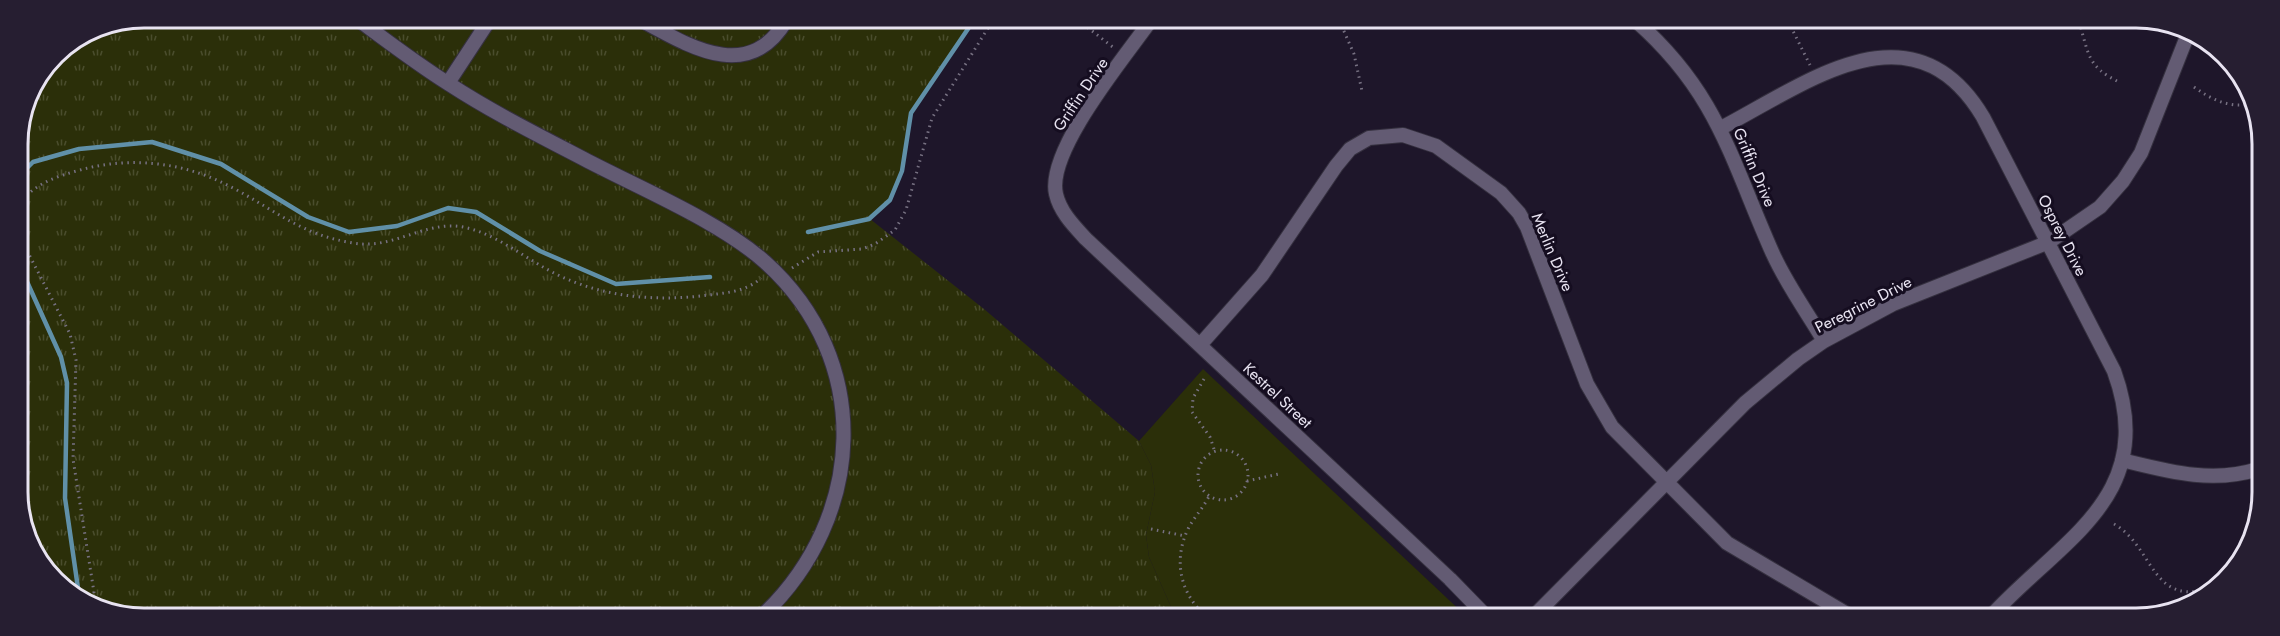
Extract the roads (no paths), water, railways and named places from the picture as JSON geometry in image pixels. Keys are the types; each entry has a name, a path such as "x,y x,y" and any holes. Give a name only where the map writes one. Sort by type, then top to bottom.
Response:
{"street":[{"path":"370,28 448,83 500,115 727,235 763,260 804,308 824,345 838,388 843,434 840,477 832,513 813,553 791,587 770,608"},
{"path":"448,83 484,28"},
{"path":"656,28 711,54 730,55 751,53 766,46 780,28"},
{"name":"Griffin Drive","path":"1056,193 1057,169 1065,146 1146,28"},
{"name":"Griffin Drive","path":"1643,28 1692,81 1721,128 1780,269 1824,341"},
{"name":"Peregrine Drive","path":"1542,607 1760,390 1824,341 1913,295 2049,242 2100,207 2133,166 2149,137 2186,40"},
{"name":"Osprey Drive","path":"1721,128 1857,60 1898,57 1928,65 1954,81 1975,103 2049,242 2120,387 2125,424 2122,460 2108,495 2092,520 2000,607"},
{"name":"Merlin Drive","path":"1200,345 1262,275 1342,157 1369,138 1392,135 1415,137 1436,147 1488,183 1519,213 1532,239 1594,399 1612,427 1714,532 1740,553 1835,607"},
{"name":"Kestrel Street","path":"1056,193 1059,204 1077,229 1478,607"},
{"path":"2122,460 2203,476 2252,470"}],"waterway":[{"path":"808,232 869,219 890,200 902,171 911,113 969,28"},
{"path":"29,166 33,162 79,149 152,142 221,164 308,217 349,232 397,226 448,208 476,212 540,251 616,284 710,277"},
{"path":"29,285 61,357 67,383 65,498 78,587"}]}
